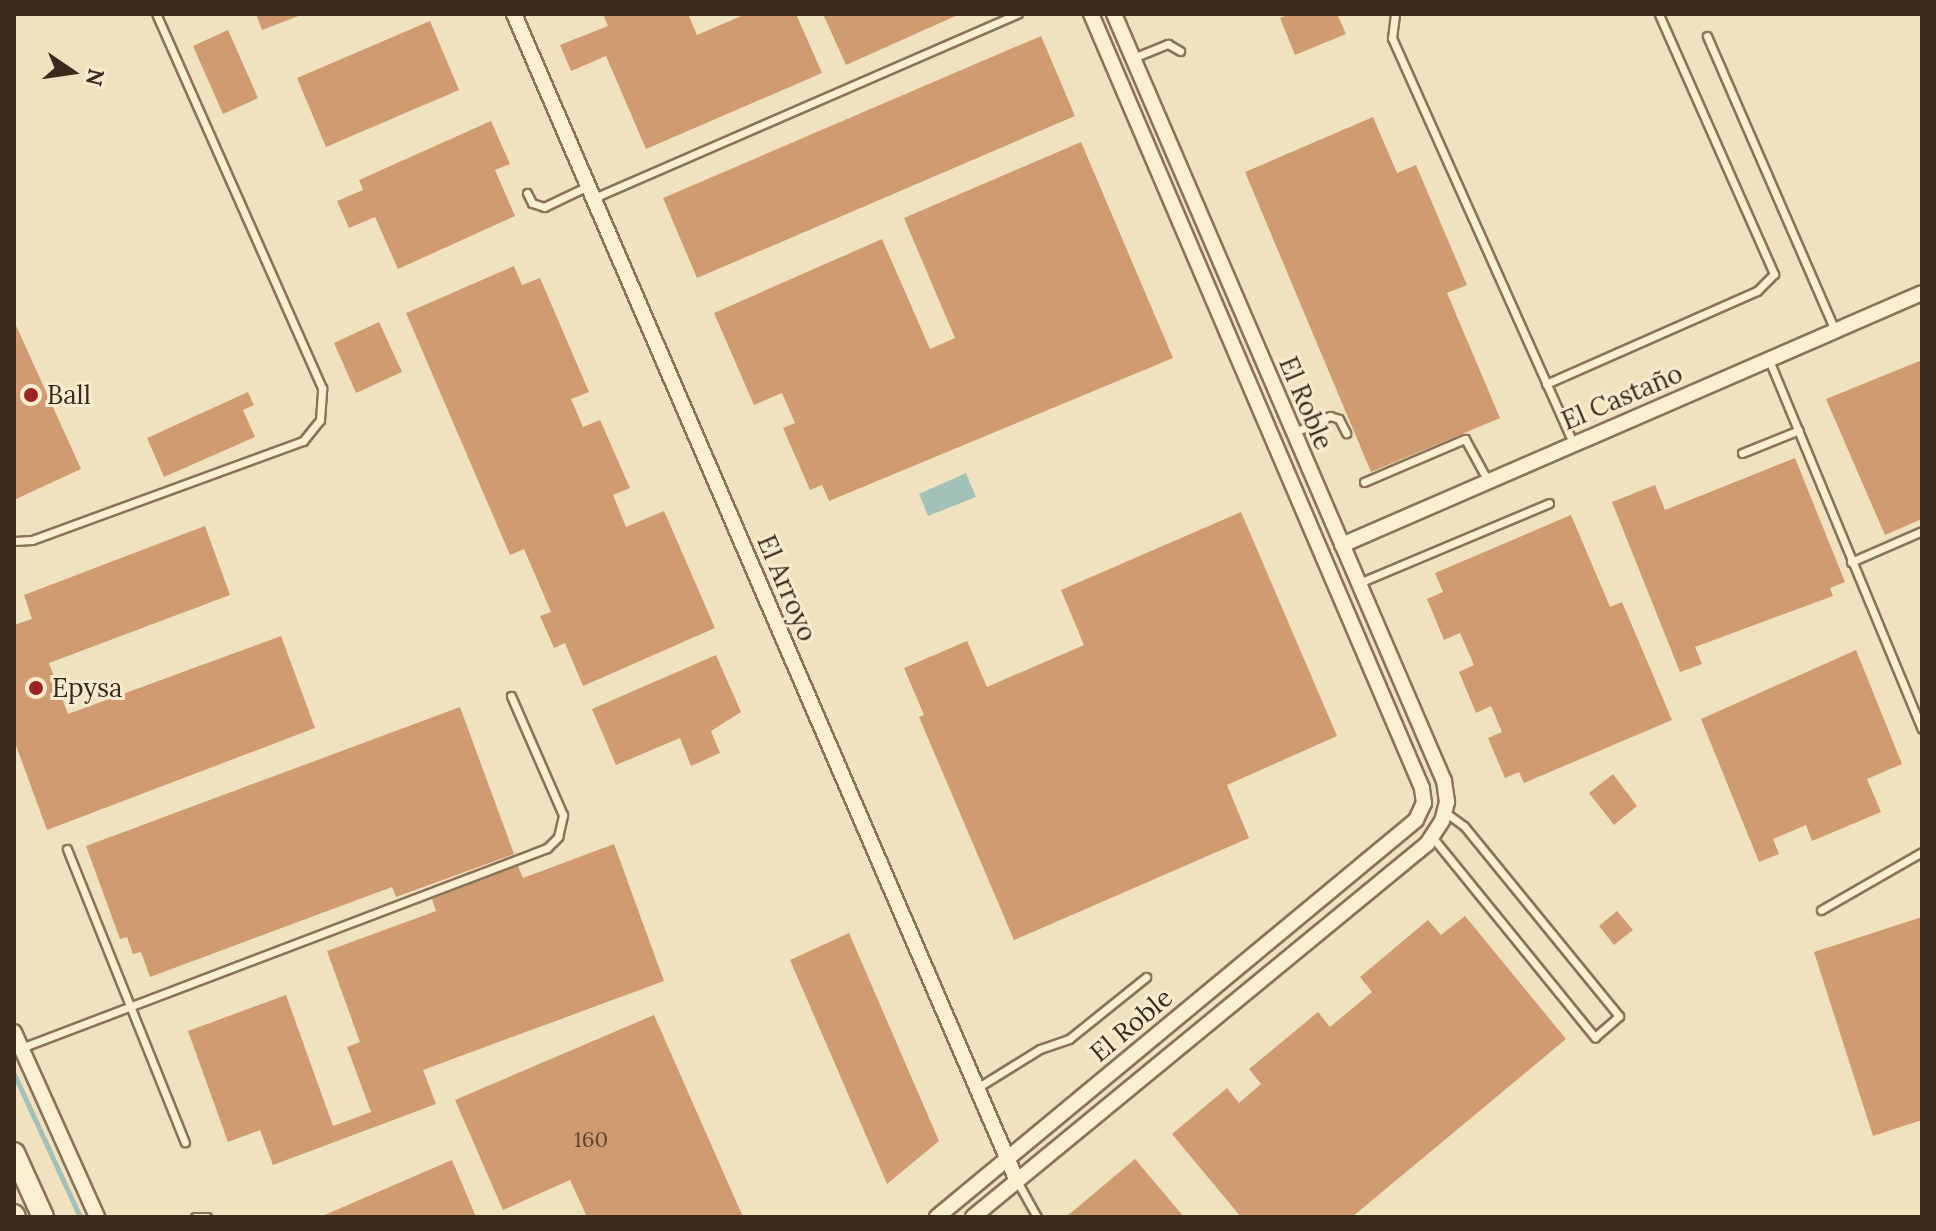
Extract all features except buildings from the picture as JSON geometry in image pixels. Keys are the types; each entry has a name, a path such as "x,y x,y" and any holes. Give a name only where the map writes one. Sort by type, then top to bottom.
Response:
{"main road":[{"path":"14,1153 43,1217"}],"street":[{"name":"El Arroyo","path":"514,14 1017,1181"},
{"name":"El Roble","path":"937,1217 1416,820 1424,803 1422,788 1216,313 1091,14"},
{"name":"El Roble","path":"973,1217 1433,838 1445,812 1444,781 1114,14"},
{"name":"El Castaño","path":"1342,545 1922,293"},
{"path":"1216,313 1237,304"},
{"path":"1424,803 1445,812"},
{"path":"14,1032 97,1217"}],"lane":[{"path":"14,541 32,540 303,441 320,420 322,388 156,14"},
{"path":"527,193 532,203 544,207 590,192 1018,14"},
{"path":"1395,14 1392,38 1574,444"},
{"path":"1546,384 1757,291 1774,274 1659,14"},
{"path":"1707,36 1835,331"},
{"path":"1133,58 1168,44 1180,51"},
{"path":"1769,360 1922,729"},
{"path":"1293,433 1330,416 1339,419 1346,433"},
{"path":"1742,453 1799,430"},
{"path":"1364,482 1465,439 1471,440 1488,481"},
{"path":"1359,583 1549,503"},
{"path":"1851,562 1922,531"},
{"path":"21,1048 547,848 558,837 563,815 511,696"},
{"path":"1433,838 1595,1037 1619,1016 1464,826 1445,812"},
{"path":"67,849 185,1142"},
{"path":"1821,910 1922,852"},
{"path":"977,1088 1040,1049 1069,1039 1146,977"},
{"path":"1017,1181 1037,1217"},
{"path":"195,1217 207,1217"}],"water":[{"path":"966,473 976,497 928,516 919,494"}],"waterway":[{"path":"14,1074 80,1217"}],"place":[{"name":"Ball","path":"31,395"},
{"name":"Epysa","path":"36,688"}]}
